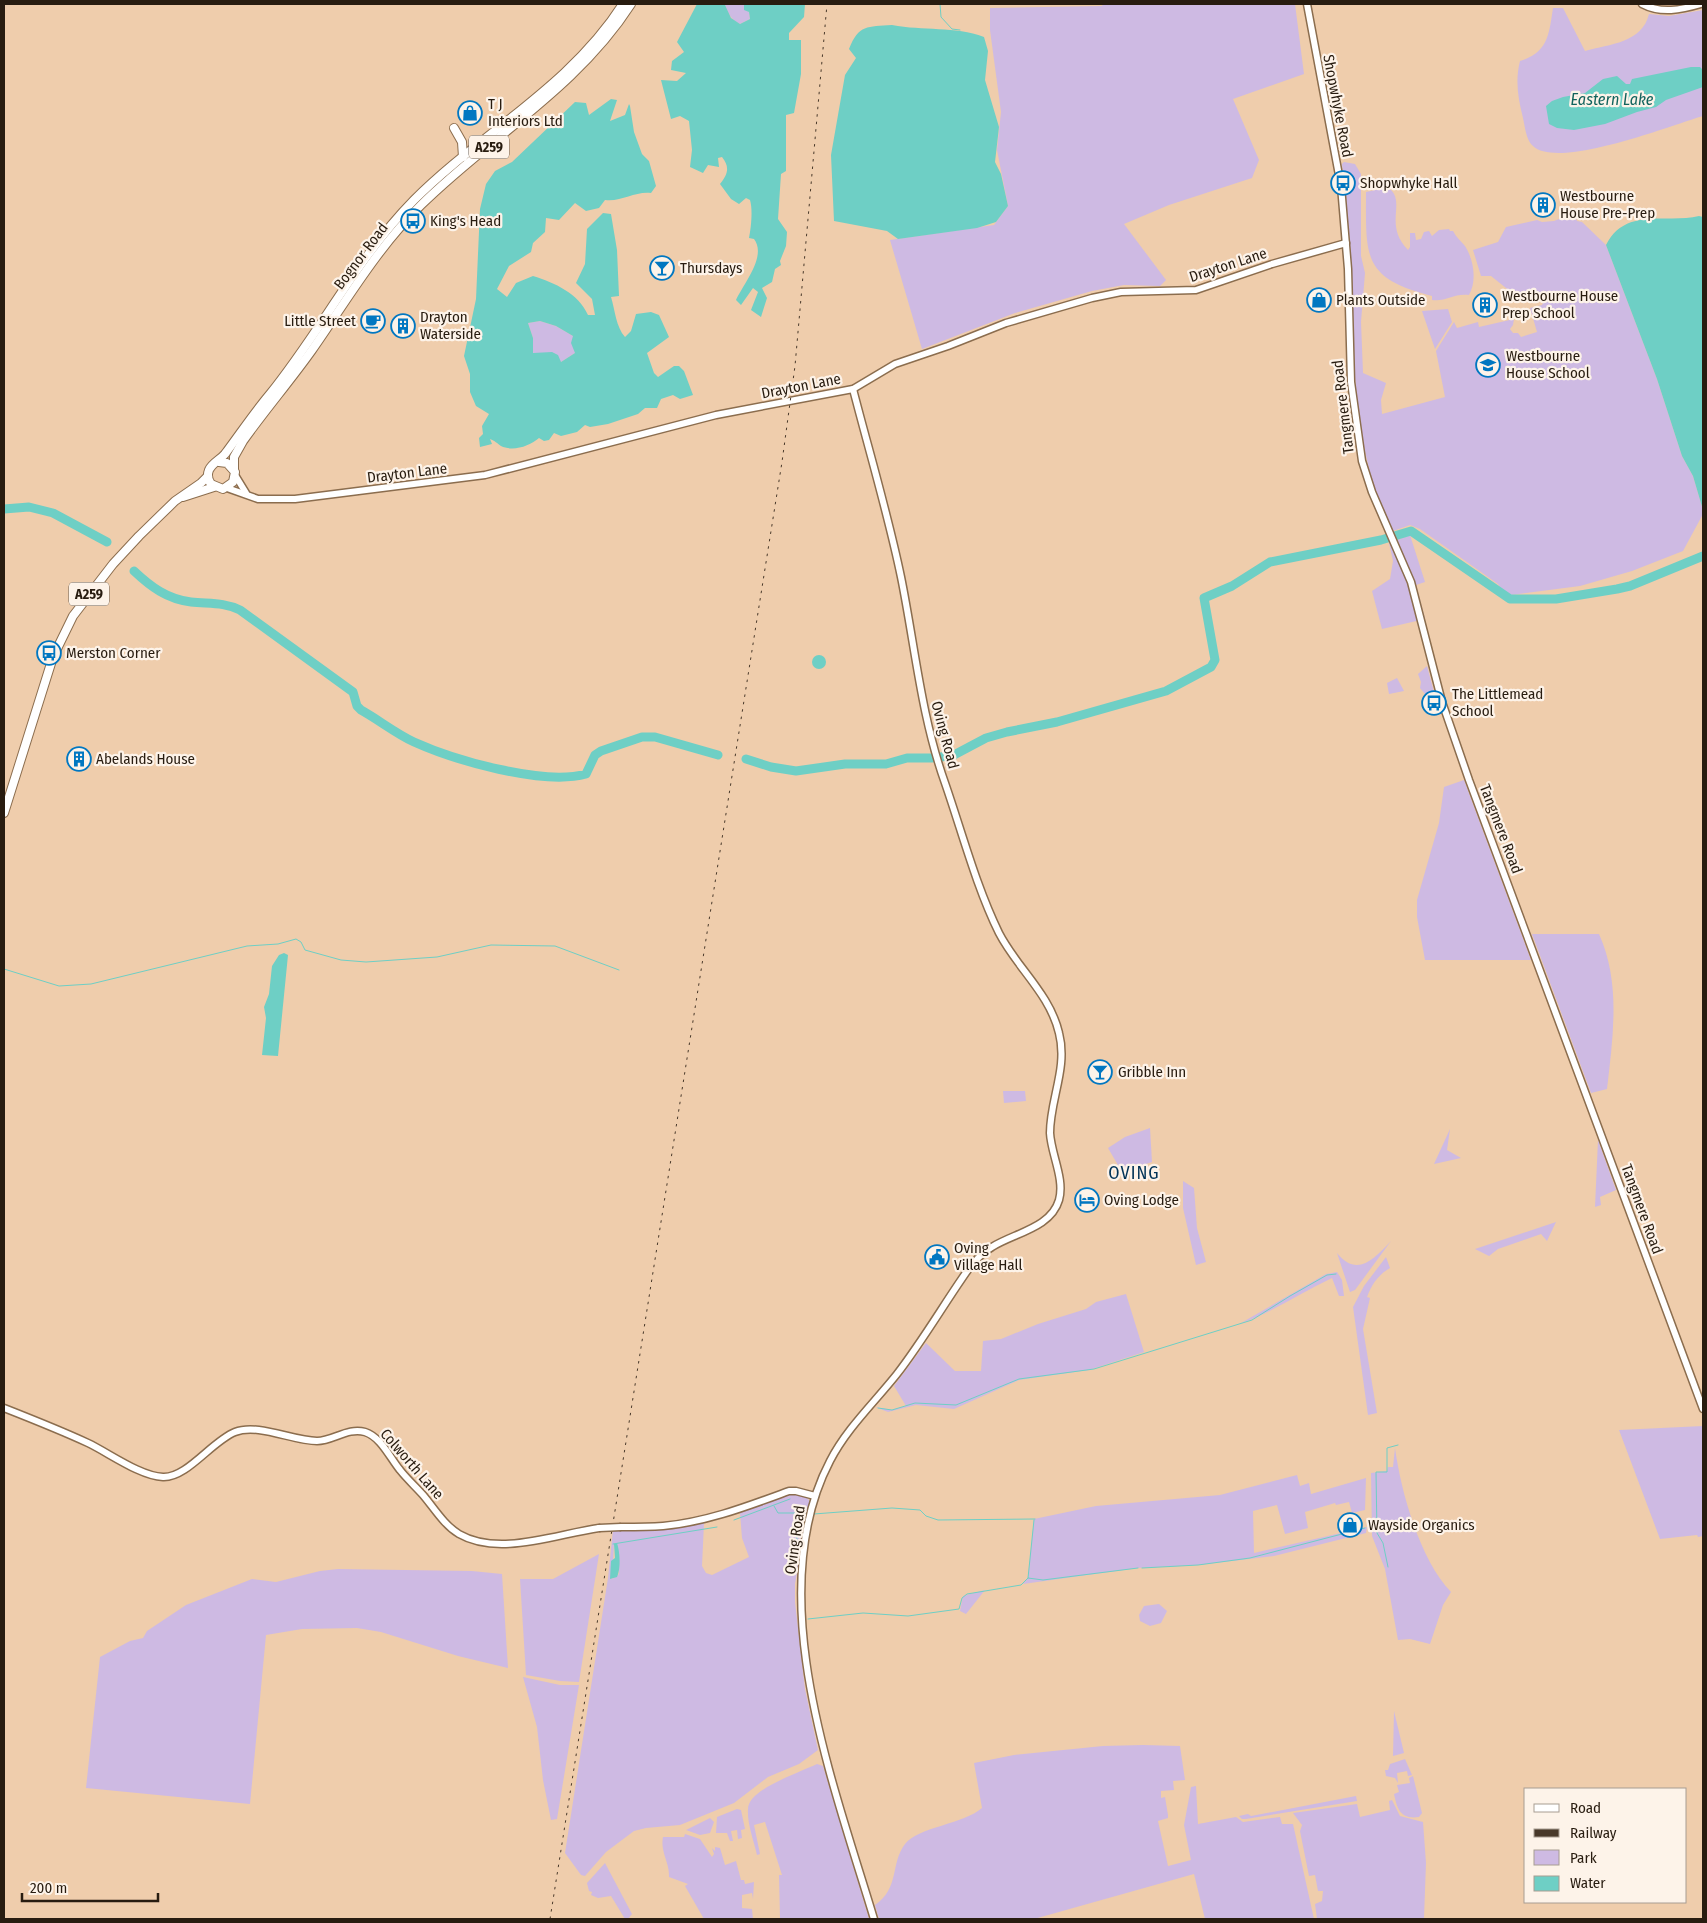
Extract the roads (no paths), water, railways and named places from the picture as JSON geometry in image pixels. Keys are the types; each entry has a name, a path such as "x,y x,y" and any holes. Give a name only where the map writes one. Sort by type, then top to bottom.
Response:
{"highway":[{"name":"Bognor Road","path":"219,462 297,359 353,273 375,245 414,201 570,68 600,35 623,4"},
{"name":"Bognor Road","path":"234,472 234,458 243,441 313,349 383,247 408,218 443,184 567,81 608,38 631,4"},
{"path":"454,128 462,142 463,158"},
{"path":"462,142 478,145"},
{"path":"219,462 227,463 234,472 233,482 227,488 214,487 208,476 211,466 219,462"},
{"name":"A259","path":"4,813 53,657 73,616 113,564 175,500 201,483 208,476"},
{"name":"A259","path":"175,500 214,487"}],"street":[{"name":"Shopwhyke Road","path":"1307,4 1341,186 1346,243"},
{"path":"1642,4 1651,8 1672,11 1701,4"},
{"name":"Drayton Lane","path":"227,488 246,493 258,499 295,499 470,478 716,415 853,389 895,364 1028,316 1107,294 1196,290 1272,264 1346,243"},
{"name":"Tangmere Road","path":"1346,243 1351,382 1358,439 1372,492 1411,582 1433,671 1466,770 1703,1409"},
{"name":"Oving Road","path":"853,389 901,578 923,702 938,763 999,933 1051,1010 1061,1044 1062,1068 1050,1129 1060,1192 1056,1206 1047,1219 989,1249 968,1270 898,1373 848,1432 829,1462 815,1496 806,1530 802,1572 802,1608 807,1660 818,1724 874,1919"},
{"path":"234,472 246,493"},
{"name":"Colworth Lane","path":"4,1408 88,1443 145,1472 164,1478 177,1474 222,1439 238,1431 252,1430 316,1441 350,1432 364,1432 371,1435 384,1448 400,1471 448,1525 458,1533 474,1541 506,1545 599,1528 663,1526 692,1522 736,1510 789,1491 815,1496"}],"water":[{"path":"697,4 727,4 725,5 731,18 740,24 750,19 749,12 744,10 744,4 805,4 804,17 789,33 789,40 801,40 801,74 794,113 786,115 786,171 781,174 778,219 787,232 786,246 780,261 781,265 775,269 772,282 762,288 767,298 761,317 751,310 758,292 753,288 741,305 736,300 753,270 758,253 754,239 749,238 752,214 750,200 746,198 739,204 731,199 720,184 727,170 722,157 718,158 719,167 708,165 703,173 690,167 692,150 689,121 680,116 671,119 661,80 677,81 686,73 671,70 672,61 684,52 677,42"},
{"path":"892,25 962,31 984,37 988,51 985,80 999,127 995,162 1001,174 1008,206 996,222 977,228 898,239 887,231 834,221 831,155 845,75 856,58 849,49 856,35 865,28"},
{"name":"Eastern Lake","path":"1691,67 1700,67 1703,70 1703,87 1666,100 1656,107 1605,124 1574,130 1557,128 1549,124 1546,106 1552,101 1585,93 1603,79 1617,76 1626,84 1630,84 1632,79"},
{"path":"611,99 617,100 610,121 625,115 629,104 634,132 642,154 649,161 656,186 651,193 605,200 599,208 586,211 575,203 559,220 546,218 545,232 533,243 531,252 509,266 497,289 507,297 516,283 533,276 565,290 584,307 588,315 595,315 592,299 576,283 585,264 587,229 603,213 611,214 617,250 619,296 611,297 622,333 625,337 631,331 636,314 651,312 659,315 669,337 647,353 654,373 658,377 674,366 679,366 684,371 693,395 680,399 673,395 661,399 657,408 645,408 638,414 608,424 590,427 585,425 577,432 561,436 554,433 549,440 544,441 539,438 521,447 506,448 490,439 492,444 480,447 479,438 483,434 482,426 489,414 476,406 470,392 470,374 464,356 476,299 480,209 486,184 495,171 512,162 575,102 586,103 589,115","holes":["540,321 556,326 573,336 571,343 575,353 561,362 558,355 552,352 533,353 533,338 528,323"]},
{"path":"1703,217 1703,510 1693,476 1682,456 1657,379 1606,245 1614,233 1624,225 1636,221"},
{"path":"816,655 822,655 826,662 822,669 816,669 812,665 812,659"},
{"path":"284,953 288,955 278,1056 262,1055 266,1018 264,1007 269,994 272,966 279,955"},
{"path":"617,1543 619,1570 617,1577 610,1579 611,1561 615,1558 614,1544"}],"waterway":[{"path":"940,4 941,17 952,29 960,30"},
{"path":"4,509 29,507 53,513 107,542"},
{"path":"940,757 952,756 986,738 1057,722 1166,691 1211,667 1215,660 1204,598 1232,586 1270,562 1381,540 1411,531 1510,599 1556,599 1630,586 1703,556"},
{"path":"134,571 153,587 174,598 191,602 222,604 240,610 353,692 357,706 361,710 414,742 452,756 523,774 568,777 586,774 595,755 601,751 642,737 655,737 718,755"},
{"path":"746,759 771,767 796,771 845,764 886,764 907,758 932,758"},
{"path":"4,969 59,986 91,984 247,946 278,944 296,939 301,942 305,950 341,960 366,962 437,957 491,945 555,946 619,970"},
{"path":"878,1408 892,1410 915,1403 956,1405 1019,1379 1094,1369 1252,1320 1327,1275 1336,1274"},
{"path":"1388,1567 1383,1543 1377,1533 1376,1472 1387,1472 1387,1448 1398,1445"},
{"path":"734,1520 790,1499"},
{"path":"774,1506 778,1513 806,1513"},
{"path":"814,1514 892,1508 920,1510 926,1516 938,1520 1035,1519"},
{"path":"795,1515 797,1541"},
{"path":"1034,1520 1028,1578 1043,1580 1138,1568"},
{"path":"613,1544 717,1527"},
{"path":"1142,1568 1198,1565 1250,1558 1365,1528"},
{"path":"808,1619 863,1613 908,1616 959,1609 962,1598 967,1594 1021,1585 1028,1578"}],"railway":[{"path":"550,1919 782,462 795,366 827,4"}],"place":[{"name":"T J Interiors Ltd","path":"470,113"},
{"name":"Shopwhyke Hall","path":"1343,183"},
{"name":"Westbourne House Pre-Prep","path":"1543,205"},
{"name":"King's Head","path":"413,221"},
{"name":"Thursdays","path":"662,268"},
{"name":"Plants Outside","path":"1319,300"},
{"name":"Westbourne House Prep School","path":"1485,305"},
{"name":"Little Street","path":"373,321"},
{"name":"Drayton Waterside","path":"403,326"},
{"name":"Westbourne House School","path":"1488,365"},
{"name":"Merston Corner","path":"49,653"},
{"name":"The Littlemead School","path":"1434,703"},
{"name":"Abelands House","path":"79,759"},
{"name":"Gribble Inn","path":"1100,1072"},
{"name":"Oving Lodge","path":"1087,1200"},
{"name":"Oving Village Hall","path":"937,1257"},
{"name":"Wayside Organics","path":"1350,1525"}],"district":[{"name":"OVING","path":"1134,1173"}]}
